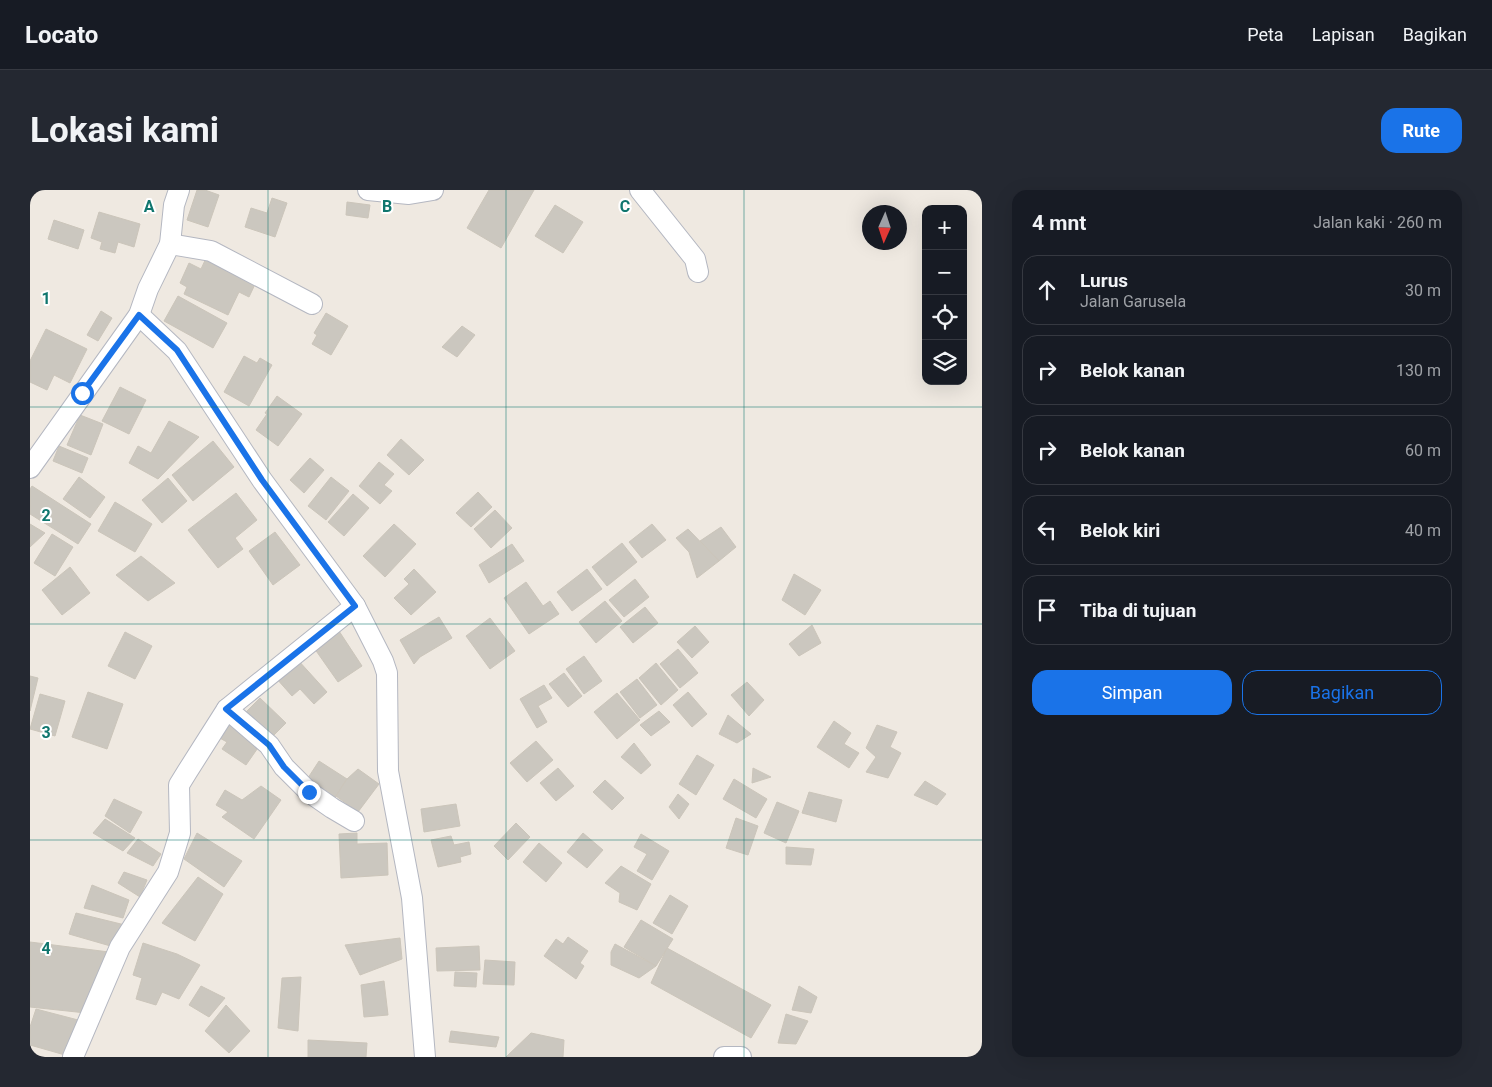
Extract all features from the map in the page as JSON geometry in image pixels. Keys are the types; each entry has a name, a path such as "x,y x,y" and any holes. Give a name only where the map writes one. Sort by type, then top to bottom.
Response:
{"street":[{"path":"30,468 139,315 148,290 170,244 174,205 179,190"},
{"path":"368,190 409,194 432,190"},
{"path":"640,190 695,259 698,272"},
{"path":"170,244 211,251 312,304"},
{"path":"139,315 177,350 262,480 355,606 383,661 387,673 388,771 412,898 424,1057"},
{"path":"73,1057 120,946 168,872 180,832 179,785 226,709 355,606"},
{"path":"226,709 269,745 284,767 309,792 354,821"},
{"path":"724,1057 741,1057"}],"building":[{"path":"197,190 205,190 219,195 208,227 187,220"},
{"path":"489,190 534,190 501,248 467,228"},
{"path":"272,198 287,203 275,237 245,227 251,208 267,213"},
{"path":"347,202 370,205 368,218 346,215"},
{"path":"555,205 583,222 563,253 535,236"},
{"path":"99,212 140,224 134,247 118,242 115,253 100,249 102,242 91,238"},
{"path":"54,220 84,230 78,249 48,239"},
{"path":"208,254 258,278 249,297 239,292 228,315 184,294 187,287 180,283 189,263 201,269"},
{"path":"178,296 227,323 213,348 164,321"},
{"path":"101,311 112,318 98,341 87,335"},
{"path":"326,313 348,326 331,355 312,344 317,335 314,333"},
{"path":"462,326 475,335 457,357 442,347"},
{"path":"46,329 87,349 70,383 54,375 47,390 30,382 30,361"},
{"path":"244,356 257,363 260,358 272,365 249,406 224,392"},
{"path":"120,387 146,400 129,434 102,421"},
{"path":"277,396 302,414 278,446 256,430"},
{"path":"80,415 103,424 91,455 67,445"},
{"path":"169,421 199,437 158,479 129,463 138,446 151,453"},
{"path":"401,439 424,460 409,475 387,455"},
{"path":"213,441 234,467 193,501 172,475"},
{"path":"59,446 88,458 82,473 53,461"},
{"path":"310,458 324,470 304,493 290,480"},
{"path":"379,462 394,474 384,485 392,491 380,504 359,486"},
{"path":"79,477 105,497 90,518 63,499"},
{"path":"331,477 349,491 326,520 308,506"},
{"path":"168,478 187,501 162,523 142,500"},
{"path":"32,486 91,524 78,544 30,514 30,489"},
{"path":"478,492 492,507 471,527 456,513"},
{"path":"236,493 257,520 235,538 243,549 218,568 188,530"},
{"path":"353,494 369,508 344,536 328,522"},
{"path":"115,502 152,524 135,552 98,531"},
{"path":"495,510 512,528 491,548 474,529"},
{"path":"30,524 45,533 30,547"},
{"path":"394,524 416,544 385,577 363,556"},
{"path":"652,524 666,540 642,558 629,542"},
{"path":"721,527 736,547 719,561 700,541"},
{"path":"688,529 719,561 697,578 689,552 676,538"},
{"path":"275,532 300,565 273,585 249,551"},
{"path":"52,534 73,547 55,576 34,563"},
{"path":"622,543 637,562 607,586 592,567"},
{"path":"512,544 524,561 489,583 479,565"},
{"path":"141,556 175,583 148,601 116,575"},
{"path":"70,567 90,593 62,615 42,590"},
{"path":"414,569 436,592 411,615 394,598 409,584 404,579"},
{"path":"587,569 602,589 572,611 557,592"},
{"path":"794,574 821,590 805,615 782,600"},
{"path":"635,579 649,597 624,617 609,600"},
{"path":"526,582 543,606 550,601 559,614 529,634 504,598"},
{"path":"605,601 622,621 596,643 579,622"},
{"path":"645,607 658,623 633,643 620,627"},
{"path":"439,617 452,638 420,657 414,664 400,640"},
{"path":"490,618 515,651 490,669 466,636"},
{"path":"812,625 821,643 799,656 789,644"},
{"path":"695,626 709,642 692,658 677,642"},
{"path":"337,628 362,666 338,682 312,645"},
{"path":"125,632 152,646 135,679 108,666"},
{"path":"678,649 698,673 680,688 660,664"},
{"path":"584,656 602,681 584,694 566,669"},
{"path":"297,659 327,692 314,704 300,689 292,696 276,678"},
{"path":"656,663 678,690 661,705 639,678"},
{"path":"564,673 582,696 568,707 549,684"},
{"path":"30,676 38,678 30,711"},
{"path":"637,679 657,705 640,718 620,692"},
{"path":"747,682 764,700 749,716 731,695"},
{"path":"544,685 552,698 538,706 547,722 537,728 520,699"},
{"path":"88,692 123,704 107,749 72,737"},
{"path":"688,692 707,714 692,727 673,705"},
{"path":"617,693 640,720 617,739 594,712"},
{"path":"40,694 65,701 55,736 30,729"},
{"path":"260,698 286,723 271,738 245,713"},
{"path":"659,711 670,722 651,736 640,725"},
{"path":"728,715 751,734 737,743 719,734"},
{"path":"228,719 262,742 246,765 222,749 227,742 216,736"},
{"path":"834,721 851,733 844,744 859,753 849,768 817,747"},
{"path":"877,725 897,732 890,747 901,753 888,778 866,772 876,757 866,748"},
{"path":"536,741 553,760 527,782 510,763"},
{"path":"634,743 651,765 641,774 621,757"},
{"path":"697,755 714,765 696,795 679,784"},
{"path":"319,761 347,779 334,799 306,781"},
{"path":"558,768 574,786 556,801 540,783"},
{"path":"753,768 771,777 752,783"},
{"path":"358,769 379,784 358,812 336,796 347,779"},
{"path":"734,779 767,799 756,818 723,799"},
{"path":"605,780 624,798 612,810 593,792"},
{"path":"925,781 946,794 937,805 914,795"},
{"path":"261,786 281,800 254,839 222,817 228,812 216,805 225,790 242,800"},
{"path":"809,792 842,800 836,822 802,813"},
{"path":"678,794 689,804 679,819 669,807"},
{"path":"114,799 142,812 130,833 105,816"},
{"path":"777,802 799,811 786,843 764,833"},
{"path":"456,804 460,826 424,832 421,809"},
{"path":"736,818 758,826 748,855 726,848"},
{"path":"105,819 135,838 123,851 93,833"},
{"path":"516,823 530,837 508,860 494,846"},
{"path":"197,833 242,861 224,887 184,859"},
{"path":"357,833 357,844 387,843 388,875 341,878 339,834"},
{"path":"583,833 603,850 587,868 567,852"},
{"path":"641,834 669,851 652,880 637,871 647,854 634,847"},
{"path":"451,836 454,845 469,842 471,854 460,857 461,862 438,867 431,840"},
{"path":"138,839 161,854 153,866 127,853"},
{"path":"539,843 562,863 546,882 523,862"},
{"path":"786,847 814,849 811,865 786,864"},
{"path":"621,866 651,884 637,910 619,902 620,893 605,883"},
{"path":"124,872 147,880 140,897 118,883"},
{"path":"198,877 223,894 195,941 162,923"},
{"path":"92,885 129,900 123,918 84,908"},
{"path":"670,895 688,906 672,934 653,923"},
{"path":"76,913 125,925 114,947 69,934"},
{"path":"641,920 673,939 656,966 624,947"},
{"path":"568,937 588,951 580,963 584,966 576,979 544,956 556,939 563,944"},
{"path":"400,938 402,959 360,975 345,945"},
{"path":"30,942 109,952 86,1013 30,1007"},
{"path":"143,943 177,954 200,965 179,999 162,992 156,1005 136,999 142,978 133,975"},
{"path":"615,944 656,966 639,978 611,965 611,952"},
{"path":"479,946 480,970 437,971 436,948"},
{"path":"667,948 771,1005 751,1038 651,983"},
{"path":"485,960 515,962 514,985 483,984"},
{"path":"455,972 477,973 476,987 454,986"},
{"path":"301,977 298,1031 278,1028 282,978"},
{"path":"384,981 388,1015 364,1017 361,985"},
{"path":"201,986 225,998 209,1017 189,1005"},
{"path":"799,986 817,997 811,1013 792,1010"},
{"path":"226,1005 250,1031 229,1053 205,1031"},
{"path":"36,1009 82,1021 65,1055 30,1045 30,1027"},
{"path":"786,1014 808,1021 796,1044 778,1043"},
{"path":"451,1031 499,1037 496,1047 449,1042"},
{"path":"531,1033 564,1040 563,1057 506,1057"},
{"path":"308,1040 367,1043 366,1057 308,1057"}],"route":[{"path":"82,393 139,315 177,350 262,480 355,606 226,709 269,745 284,767 309,792"}]}
